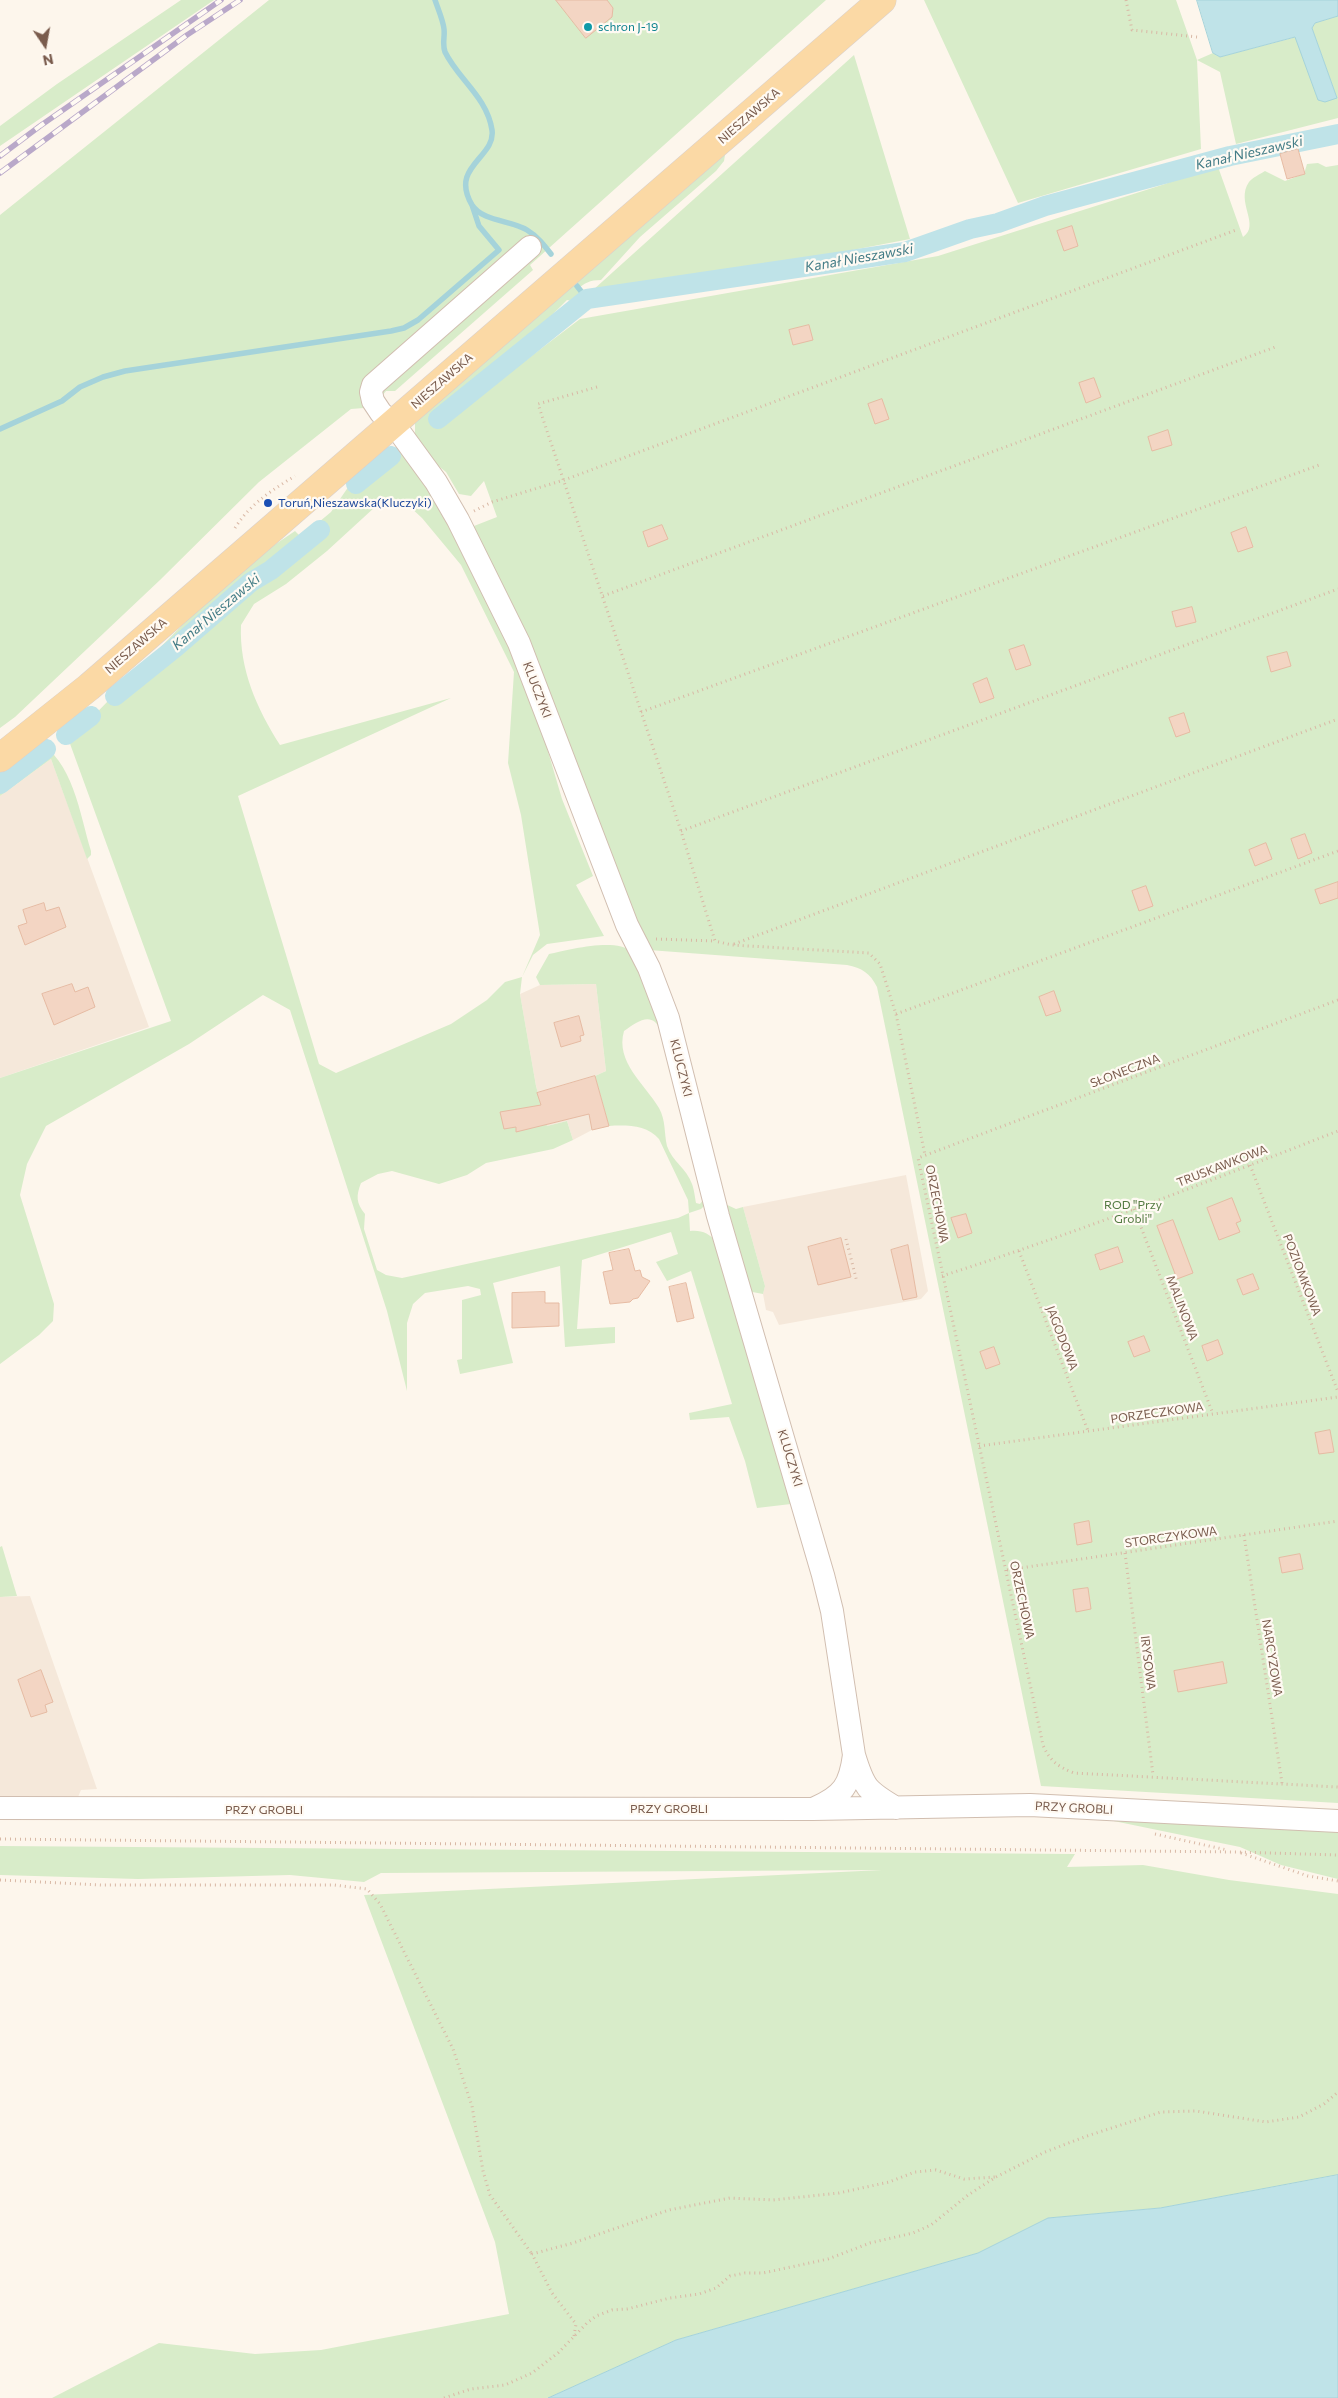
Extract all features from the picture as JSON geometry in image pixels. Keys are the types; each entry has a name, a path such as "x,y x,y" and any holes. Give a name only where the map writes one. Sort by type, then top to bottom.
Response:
{"main road":[{"name":"NIESZAWSKA","path":"0,758 89,687 882,0"}],"street":[{"name":"KLUCZYKI","path":"530,247 373,385 371,392 373,401 381,413 393,423 436,482 458,520 519,643 634,939 668,1018 718,1216 823,1575 832,1611 854,1755 860,1774 871,1793 896,1808"},
{"name":"KLUCZYKI","path":"813,1808 830,1802 842,1791 852,1775 854,1755"},
{"name":"PRZY GROBLI","path":"0,1808 896,1808 1030,1806 1338,1821"}],"path":[{"path":"1126,0 1132,30 1197,37"},
{"path":"458,520 492,502 564,480 1236,230"},
{"path":"603,596 1278,346"},
{"path":"598,387 538,404 716,941"},
{"path":"641,712 1322,464"},
{"path":"681,831 1338,589"},
{"path":"732,945 1338,719"},
{"path":"896,1014 1338,851"},
{"path":"634,939 716,941 732,945 869,953 880,964 896,1014 925,1155"},
{"name":"SŁONECZNA","path":"918,1158 1338,1000"},
{"name":"TRUSKAWKOWA","path":"942,1276 1020,1251 1338,1131"},
{"name":"ORZECHOWA","path":"918,1158 979,1446 1008,1570 1043,1745 1048,1757 1060,1766 1074,1772 1282,1782 1338,1787"},
{"name":"POZIOMKOWA","path":"1250,1165 1338,1392"},
{"name":"MALINOWA","path":"1134,1209 1213,1414"},
{"path":"846,1239 857,1282"},
{"name":"JAGODOWA","path":"1020,1251 1088,1431"},
{"name":"PORZECZKOWA","path":"979,1446 1338,1397"},
{"name":"STORCZYKOWA","path":"1008,1570 1338,1521"},
{"name":"NARCYZOWA","path":"1244,1535 1282,1782"},
{"name":"IRYSOWA","path":"1125,1553 1153,1775"},
{"path":"1152,1833 1236,1852 1308,1876 1338,1882"},
{"path":"0,1839 1236,1852 1338,1855"},
{"path":"0,1880 102,1885 334,1885 367,1889 380,1904 453,2049 472,2106 483,2171 490,2195 532,2254 552,2293 576,2324 574,2337"},
{"path":"444,2398 471,2389 504,2385 532,2373 558,2353 596,2316 612,2310 627,2309 670,2298 699,2294 716,2288 730,2276 745,2273 763,2273 828,2259 870,2243 913,2233 931,2225 968,2195 996,2177 1070,2142 1161,2112 1196,2111 1266,2122 1299,2117 1324,2104 1338,2092"},
{"path":"532,2254 573,2243 669,2210 730,2198 773,2200 839,2193 889,2182 914,2172 936,2170 964,2179 996,2177"}],"shaded area":[{"path":"51,759 149,1027 0,1078 0,796"},
{"path":"596,984 606,1071 595,1076 609,1126 592,1130 573,1140 567,1121 547,1126 536,1086 520,994 540,985"},
{"path":"906,1175 928,1291 921,1299 779,1325 773,1312 766,1310 763,1294 765,1286 743,1207"},
{"path":"30,1596 97,1789 81,1790 78,1797 0,1798 0,1597"}],"green space":[{"path":"181,0 214,0 0,146 0,126 57,84"},
{"path":"269,0 826,0 530,265 533,270 395,391 386,391 382,396 361,390 364,408 351,409 259,482 160,580 15,717 0,728 0,215"},
{"path":"924,0 1176,0 1197,60 1201,149 1018,203"},
{"path":"1338,16 1338,118 1236,144 1220,72 1197,60 1213,53 1220,57 1296,37 1318,99 1337,98 1312,28 1315,23"},
{"path":"854,55 910,239 675,284 593,290"},
{"name":"ROD \"Przy Grobli\"","path":"723,153 725,155 724,161 716,171 640,237 601,280 587,282 577,290 583,297 576,302 567,300 550,317 550,326 453,403 454,407 484,385 488,389 580,319 938,256 1165,184 1217,164 1243,237 1248,232 1250,226 1245,190 1252,179 1265,171 1285,181 1304,174 1307,164 1318,163 1326,167 1338,165 1338,1803 1041,1786 877,987 865,972 847,965 649,950 474,526 497,517 484,481 471,496 459,494 446,472 437,465 415,434 415,422"},
{"path":"384,447 401,452 421,473 525,673 562,799 593,876 576,885 604,936 547,944 533,955 522,977 520,994 536,1086 547,1126 567,1121 573,1140 553,1149 486,1163 467,1175 439,1184 392,1171 378,1174 361,1183 358,1199 365,1214 364,1229 377,1270 386,1275 402,1278 678,1218 689,1213 690,1231 705,1233 717,1243 791,1504 757,1508 745,1461 729,1417 690,1420 689,1413 732,1404 691,1271 667,1281 656,1262 678,1254 671,1232 582,1260 577,1329 615,1327 615,1343 565,1347 560,1266 493,1283 513,1363 460,1374 457,1360 462,1359 462,1300 481,1295 480,1289 468,1286 425,1293 413,1304 407,1323 407,1391 387,1311 290,1010 263,995 189,1044 46,1126 27,1164 20,1195 54,1304 53,1321 39,1335 0,1364 0,1078 171,1021 69,741 233,573 295,531 301,537 331,512 360,470","holes":["385,501 409,506 422,518 461,565 514,672 508,763 521,815 540,935 522,977 505,982 487,1000 451,1024 336,1073 319,1064 238,796 451,698 280,745 264,717 251,688 243,657 241,625 254,604 286,584 327,551 375,507"]},
{"path":"36,741 49,749 67,774 79,805 91,851 91,855 87,859 51,759 0,796 0,768"},
{"path":"615,945 632,952 636,957 649,989 661,1032 654,1021 649,1019 640,1021 624,1031 622,1042 624,1053 627,1063 659,1108 664,1122 667,1146 672,1156 690,1179 696,1203 700,1204 706,1196 707,1203 701,1209 689,1213 688,1200 659,1139 654,1134 643,1128 609,1126 595,1076 606,1071 596,984 540,985 536,977 549,954 592,946"},
{"path":"723,1203 736,1209 743,1207 765,1286 763,1294 747,1291"},
{"path":"2,1546 17,1596 0,1597 0,1547"},
{"path":"1065,1811 1338,1831 1338,1879 1281,1865 1240,1847"},
{"path":"0,1846 1075,1854 1067,1867 1143,1865 1229,1880 1338,1894 1338,2175 1160,2208 1048,2218 978,2253 676,2340 548,2398 52,2398 159,2343 255,2354 321,2350 509,2314 495,2242 364,1895 882,1870 381,1873 364,1882 290,1875 138,1879 0,1875"}],"water":[{"path":"1197,0 1338,0 1338,16 1315,23 1312,28 1337,98 1325,102 1318,100 1295,37 1220,57 1213,53"},
{"path":"1338,2175 1338,2398 548,2398 676,2340 978,2253 1048,2218 1160,2208"}],"building":[{"name":"schron J-19","path":"556,0 607,0 613,8 612,17 586,38"},
{"path":"1298,149 1305,174 1287,179 1280,154"},
{"path":"1072,226 1078,246 1064,251 1057,231"},
{"path":"809,325 813,340 793,345 789,330"},
{"path":"1094,378 1101,397 1086,403 1079,383"},
{"path":"882,399 889,419 875,424 868,404"},
{"path":"1168,430 1172,445 1152,451 1148,437"},
{"path":"662,525 668,539 648,547 643,532"},
{"path":"1246,527 1253,547 1238,552 1231,533"},
{"path":"1192,607 1196,622 1176,627 1172,612"},
{"path":"1024,645 1031,665 1016,670 1009,650"},
{"path":"1287,652 1291,666 1271,672 1267,657"},
{"path":"987,678 994,698 980,703 973,684"},
{"path":"1184,713 1190,732 1176,737 1169,718"},
{"path":"1305,834 1312,853 1298,859 1291,839"},
{"path":"1266,843 1272,859 1255,866 1249,850"},
{"path":"1338,882 1338,898 1320,904 1315,890"},
{"path":"1146,886 1153,906 1139,911 1132,891"},
{"path":"44,903 46,911 59,907 66,927 25,945 18,926 27,923 23,910"},
{"path":"72,984 75,992 88,987 95,1007 54,1025 42,994"},
{"path":"1054,991 1061,1011 1046,1016 1039,997"},
{"path":"579,1016 584,1035 580,1036 581,1041 561,1047 554,1023"},
{"path":"595,1076 609,1126 592,1130 589,1114 516,1132 516,1127 504,1129 500,1112 541,1105 537,1093"},
{"path":"1232,1198 1241,1221 1236,1223 1240,1232 1219,1240 1207,1208"},
{"path":"966,1214 972,1233 958,1238 951,1218"},
{"path":"1173,1220 1193,1273 1177,1279 1157,1226"},
{"path":"841,1238 851,1277 818,1285 808,1247"},
{"path":"908,1245 917,1297 903,1300 891,1250"},
{"path":"1118,1247 1123,1262 1100,1270 1095,1255"},
{"path":"629,1249 635,1271 640,1270 642,1277 650,1281 638,1298 630,1302 610,1304 603,1272 613,1270 609,1253"},
{"path":"1253,1274 1259,1289 1243,1295 1237,1280"},
{"path":"686,1283 694,1318 677,1322 669,1287"},
{"path":"545,1292 545,1303 559,1303 559,1326 512,1328 512,1293"},
{"path":"1144,1336 1150,1351 1134,1357 1128,1342"},
{"path":"1218,1340 1223,1354 1207,1361 1202,1346"},
{"path":"994,1347 1000,1364 986,1369 980,1352"},
{"path":"1330,1430 1334,1452 1319,1454 1315,1433"},
{"path":"1089,1521 1092,1542 1077,1545 1074,1524"},
{"path":"1300,1554 1303,1569 1282,1573 1279,1558"},
{"path":"1088,1588 1091,1609 1076,1612 1073,1590"},
{"path":"1223,1662 1227,1683 1178,1692 1174,1671"},
{"path":"41,1670 53,1702 45,1705 47,1712 31,1717 18,1680"}],"waterway":[{"path":"435,0 442,18 445,52 478,98 489,118 492,130 491,140 487,148 469,172 466,181 466,192 477,211 490,218 527,230 551,254"},
{"name":"Kanał Nieszawski","path":"438,419 587,299 905,252 970,229 998,223 1045,206 1230,156 1338,134"},
{"path":"0,429 62,401 80,387 103,377 125,371 404,328 418,320 499,250 479,226 472,205"},
{"path":"577,286 587,299"},
{"name":"Kanał Nieszawski","path":"356,484 391,456"},
{"name":"Kanał Nieszawski","path":"115,696 176,647 251,582 271,570 320,530"},
{"name":"Kanał Nieszawski","path":"66,735 91,716"},
{"name":"Kanał Nieszawski","path":"0,784 46,749"}],"railway":[{"path":"0,156 221,0"},
{"path":"0,173 187,35 240,0"}],"place":[{"name":"schron J-19","path":"588,27"},
{"name":"Toruń,Nieszawska(Kluczyki)","path":"268,503"}]}
